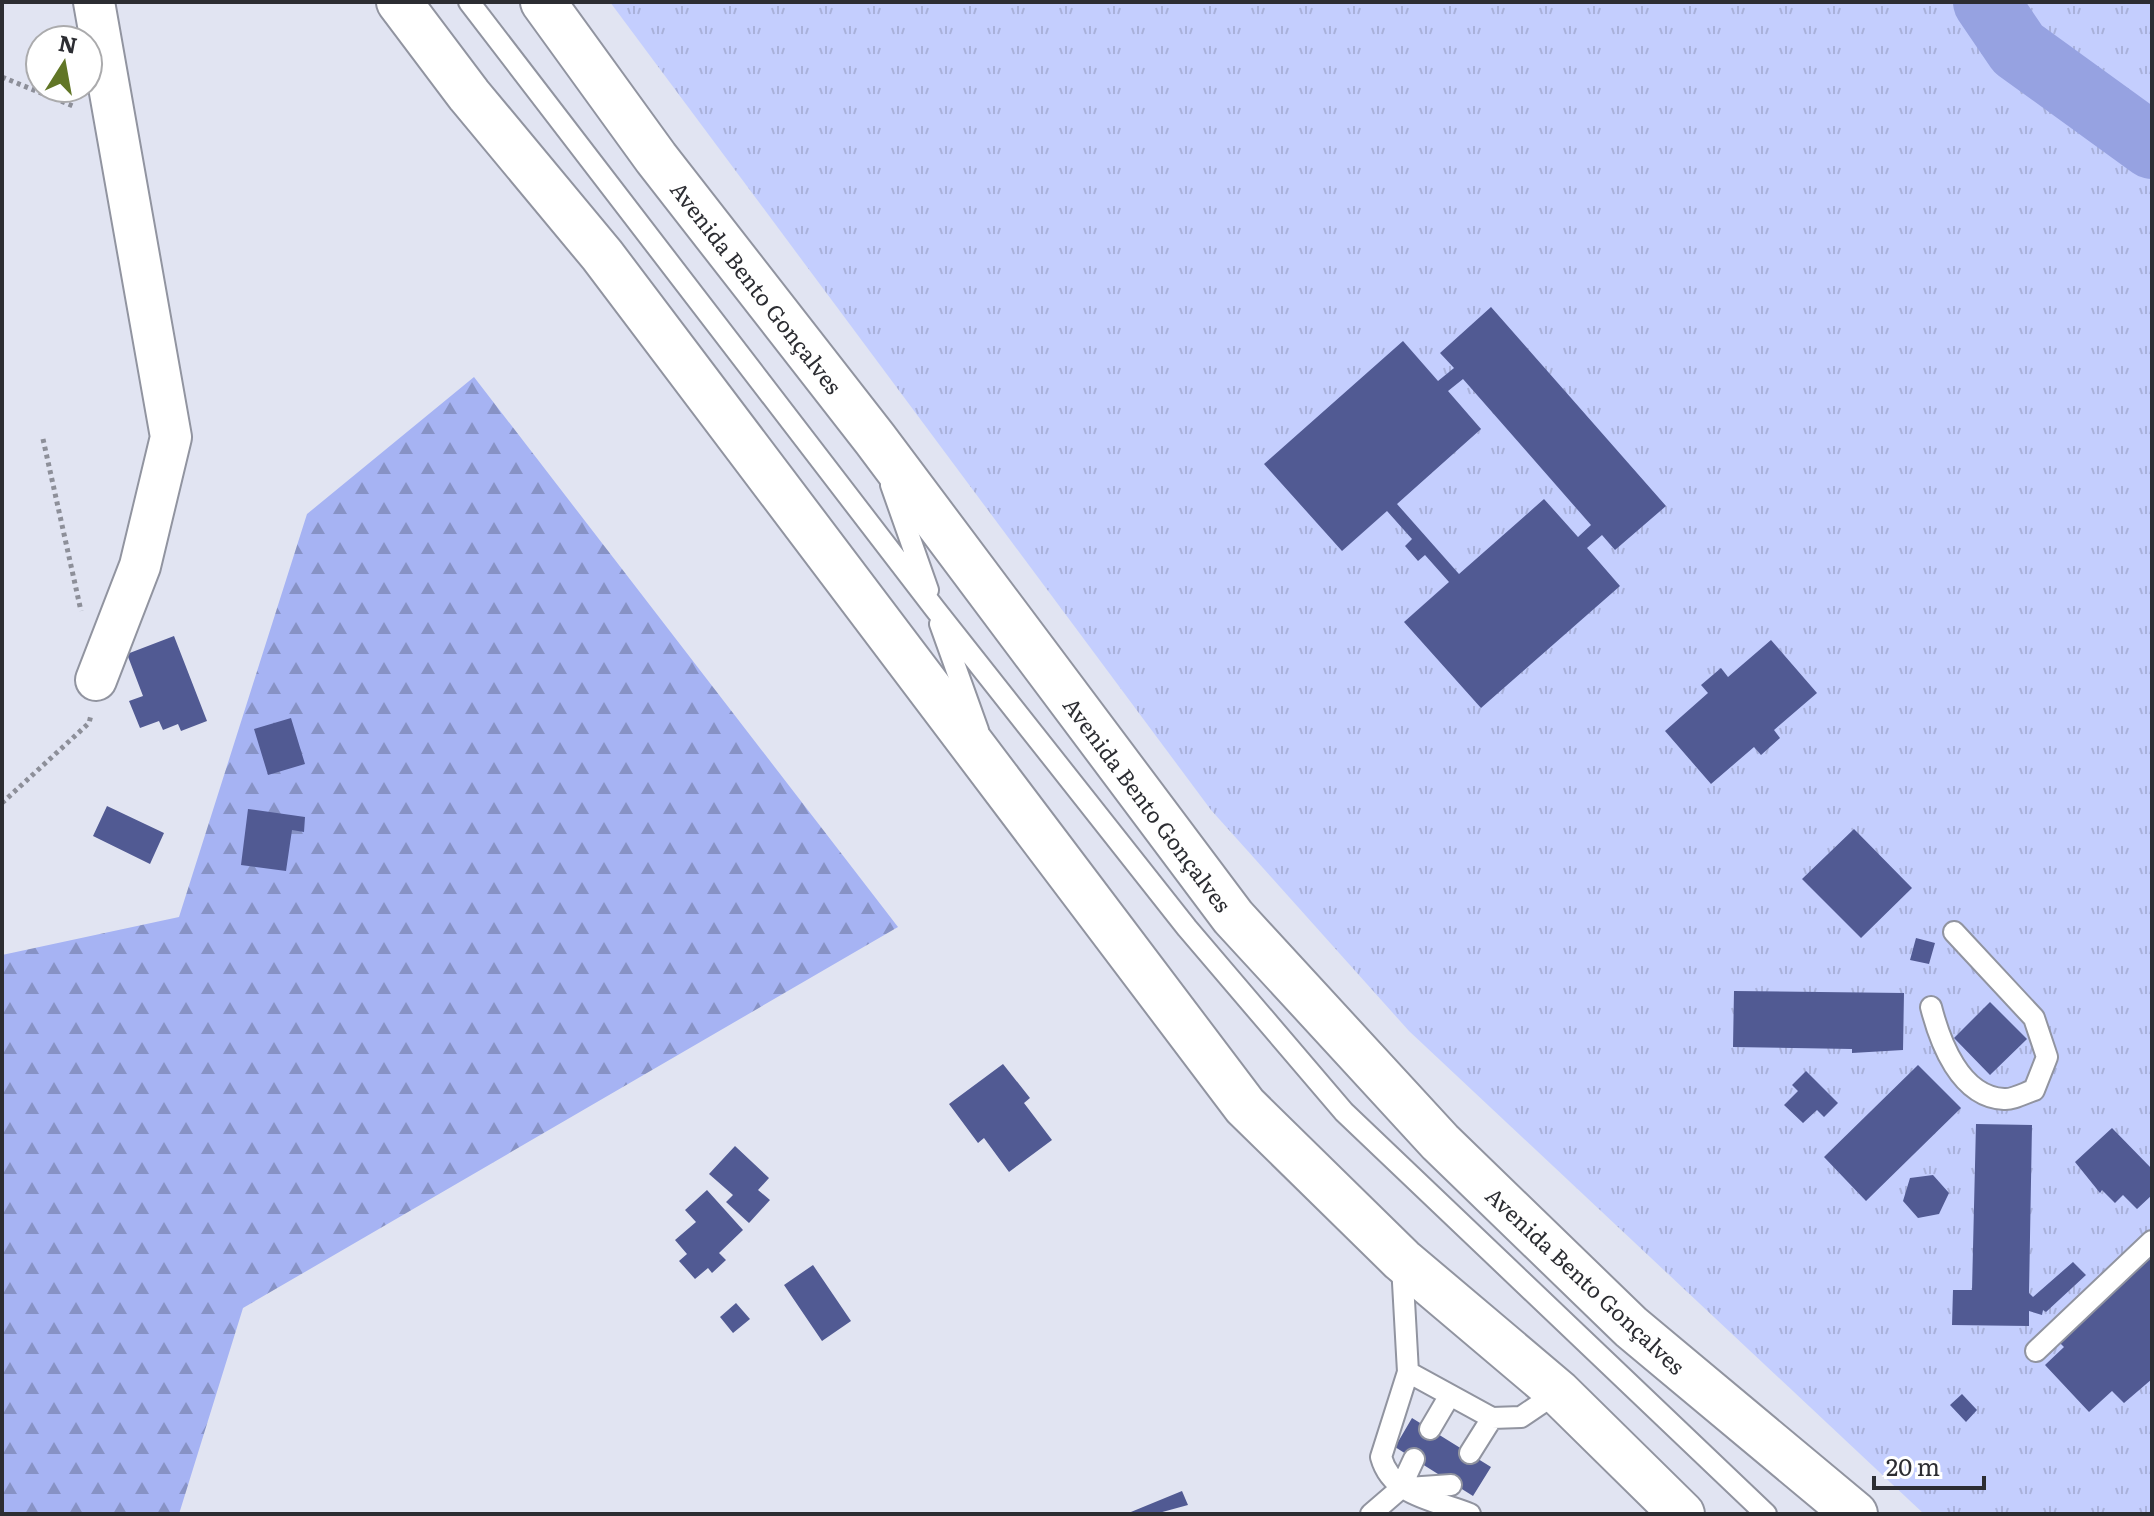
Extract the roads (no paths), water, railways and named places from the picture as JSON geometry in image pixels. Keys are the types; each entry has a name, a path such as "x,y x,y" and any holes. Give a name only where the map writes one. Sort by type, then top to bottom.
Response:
{"main road":[{"path":"399,2 469,95 602,255 1245,1106 1402,1260 1558,1392 1682,1514"},
{"name":"Avenida Bento Gonçalves","path":"543,2 656,158 875,439 1233,917 1440,1142 1631,1327 1855,1514"}],"street":[{"path":"94,2 171,437 140,566 96,680"}],"lane":[{"path":"469,2 935,609 1187,928 1344,1112 1766,1514"},
{"path":"875,439 995,779"},
{"path":"1931,1007 1941,1045 1972,1087 2004,1099 2034,1090 2047,1057 2034,1018 1954,932"},
{"path":"2036,1351 2152,1241"},
{"path":"1402,1260 1408,1372 1381,1457 1400,1489 1470,1514"},
{"path":"1408,1372 1492,1418 1521,1417 1558,1392"},
{"path":"1430,1429 1450,1395"},
{"path":"1470,1453 1492,1418"},
{"path":"1371,1514 1400,1489 1414,1459"},
{"path":"1400,1489 1451,1485"}],"waterway":[{"path":"1986,2 2018,49 2152,146"}]}
